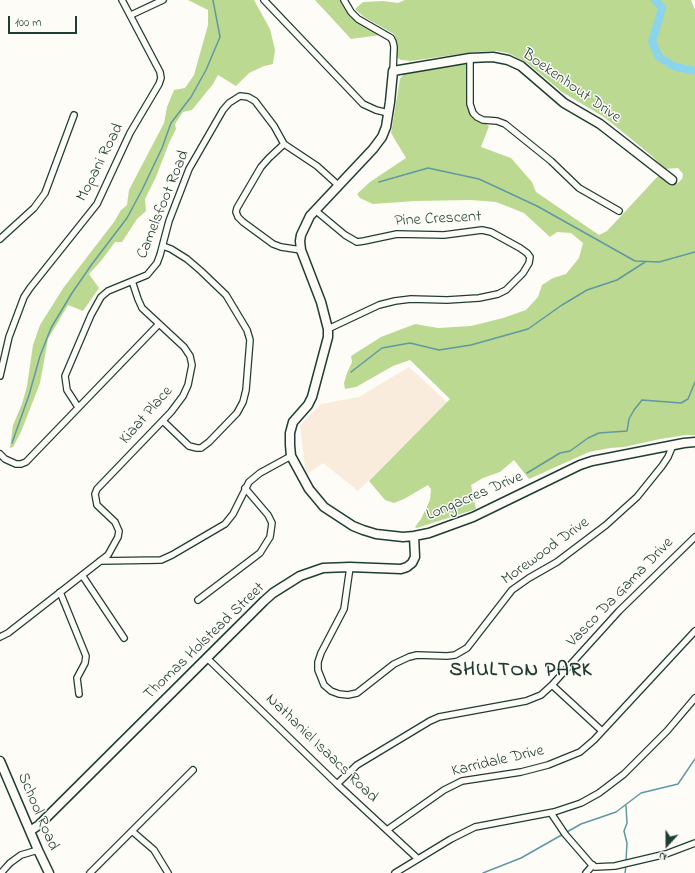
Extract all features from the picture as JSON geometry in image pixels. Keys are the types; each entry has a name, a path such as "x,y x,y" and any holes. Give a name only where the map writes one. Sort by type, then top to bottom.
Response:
{"street":[{"name":"Mopani Road","path":"0,376 7,343 24,297 97,204 128,138 161,78 160,72 122,0"},
{"path":"131,15 163,0"},
{"path":"264,0 363,104 376,110 388,113"},
{"name":"Longacres Drive","path":"344,0 351,12 358,19 391,38 394,47 393,71 386,127 382,137 373,149 310,216 301,235 301,250 321,302 328,329 326,346 312,398 308,405 293,422 290,433 290,445 292,456 309,489 318,502 353,526 376,534 403,537 414,536 444,528 473,517 580,465 598,460 695,442"},
{"name":"Boekenhout Drive","path":"393,71 470,58 493,57 516,63 564,103 597,121 672,180"},
{"path":"470,58 470,104 473,113 483,120 497,121 505,124 551,161 579,188 619,212"},
{"name":"Camelsfoot Road","path":"78,407 67,390 65,376 67,368 91,315 101,297 108,292 147,274 153,269 159,259 169,221 189,169 223,110 229,103 240,96 248,97 255,101 270,120 284,144 317,166 338,186"},
{"path":"0,239 34,208 45,193 74,115"},
{"path":"284,144 261,167 236,212 238,217 243,222 272,244 301,250"},
{"name":"Pine Crescent","path":"315,210 345,235 357,242 397,234 444,234 482,230 491,232 520,248 530,257 524,273 506,290 498,294 479,298 448,300 410,298 395,301 379,305 328,329"},
{"path":"163,246 187,259 226,295 247,330 250,340 246,390 243,402 237,413 209,442 201,448 193,448 184,442 163,421"},
{"name":"Kiaat Place","path":"100,561 108,555 118,537 118,526 97,505 95,494 97,489 163,421 183,396 188,385 192,365 190,356 184,347 142,308 132,281"},
{"path":"0,454 16,464 26,462 159,324"},
{"name":"Morewood Drive","path":"350,566 344,609 321,653 318,662 318,670 324,685 331,691 348,695 357,693 394,664 409,657 417,655 455,655 467,648 512,590 529,578 557,562 606,525 637,496 662,466 673,445"},
{"path":"0,637 8,633 100,561 152,560 166,558 225,524 234,514 245,488 252,478 260,472 292,456"},
{"path":"198,600 260,553 270,537 272,523 268,515 245,488"},
{"name":"Thomas Holstead Street","path":"30,831 39,825 264,601 300,576 323,568 350,566 401,569 408,567 415,557 414,536"},
{"name":"Vasco Da Gama Drive","path":"337,784 357,765 439,717 526,701 541,695 552,685 619,611 695,537"},
{"path":"82,575 124,638"},
{"path":"60,592 86,656 85,663 77,678 79,694"},
{"name":"Karridale Drive","path":"387,830 451,785 462,781 521,772 570,757 587,747 695,631"},
{"name":"Nathaniel Isaacs Road","path":"207,658 337,784 417,858"},
{"path":"552,685 602,731"},
{"path":"396,873 417,858 476,827 551,813 580,803 611,785 667,731 695,698"},
{"name":"School Road","path":"0,761 49,873"},
{"path":"90,873 193,770"},
{"path":"551,813 565,834 595,866 615,866 666,854 695,843"},
{"path":"132,831 154,850 168,873"},
{"path":"1,873 10,863 21,855 38,850"},
{"path":"586,873 593,865"}],"shaded area":[{"path":"409,367 447,402 358,491 323,463 306,475 300,425 321,404 359,397"}],"green space":[{"path":"188,0 254,0 270,29 275,50 273,64 264,66 249,73 236,86 218,75 213,84 192,110 183,112 175,124 176,129 145,199 146,211 137,219 122,242 115,242 89,274 99,288 83,311 68,305 48,339 40,383 21,432 13,447 10,448 13,425 22,404 27,386 33,345 40,325 64,287 114,222 121,210 127,205 129,190 164,123 167,107 174,90 185,88 194,75 208,25 208,10"},
{"path":"315,0 342,0 346,9 354,18 380,35 351,39"},
{"path":"405,0 691,0 695,10 695,435 660,439 624,447 589,452 529,479 514,460 500,472 483,478 471,485 476,509 417,528 415,527 421,519 430,500 431,489 428,485 394,503 385,500 369,481 450,399 410,360 393,366 356,387 345,389 344,383 352,362 351,356 381,337 415,324 438,328 471,326 503,318 526,310 538,297 542,285 553,278 566,274 579,258 583,243 571,233 557,232 550,237 524,213 496,202 471,200 415,201 373,204 360,198 357,194 370,182 406,158 391,133 400,79 405,72 462,62 467,66 474,117 489,126 481,147 511,158 532,182 536,192 599,235 607,231 659,175 673,183 678,183 682,179 683,174 678,168 665,169 651,155 604,117 562,92 526,62 508,53 496,51 474,52 411,61 401,60 396,57 397,43 394,34 364,17 355,9 363,2 383,1 398,3"}],"waterway":[{"path":"12,443 29,395 40,356 51,328 92,264 127,218 162,148 171,123 191,97 206,70 220,37 213,0"},
{"path":"655,0 662,8 652,42 659,57 673,66 695,71"},
{"path":"379,182 428,168 479,179 537,206 635,261 659,262 695,252"},
{"path":"351,372 382,348 410,343 439,350 471,345 528,329 562,305 587,290 617,280 645,262"},
{"path":"527,473 560,453 570,451 588,438 599,433 627,431 629,419 642,400 681,403 688,399 695,382"},
{"path":"483,873 521,858 581,824 616,812 641,793 678,784 695,759"},
{"path":"626,806 627,823 624,831 627,843 626,861"},
{"path":"625,873 626,865"}],"district":[{"name":"SHULTON PARK","path":"521,672"}]}
